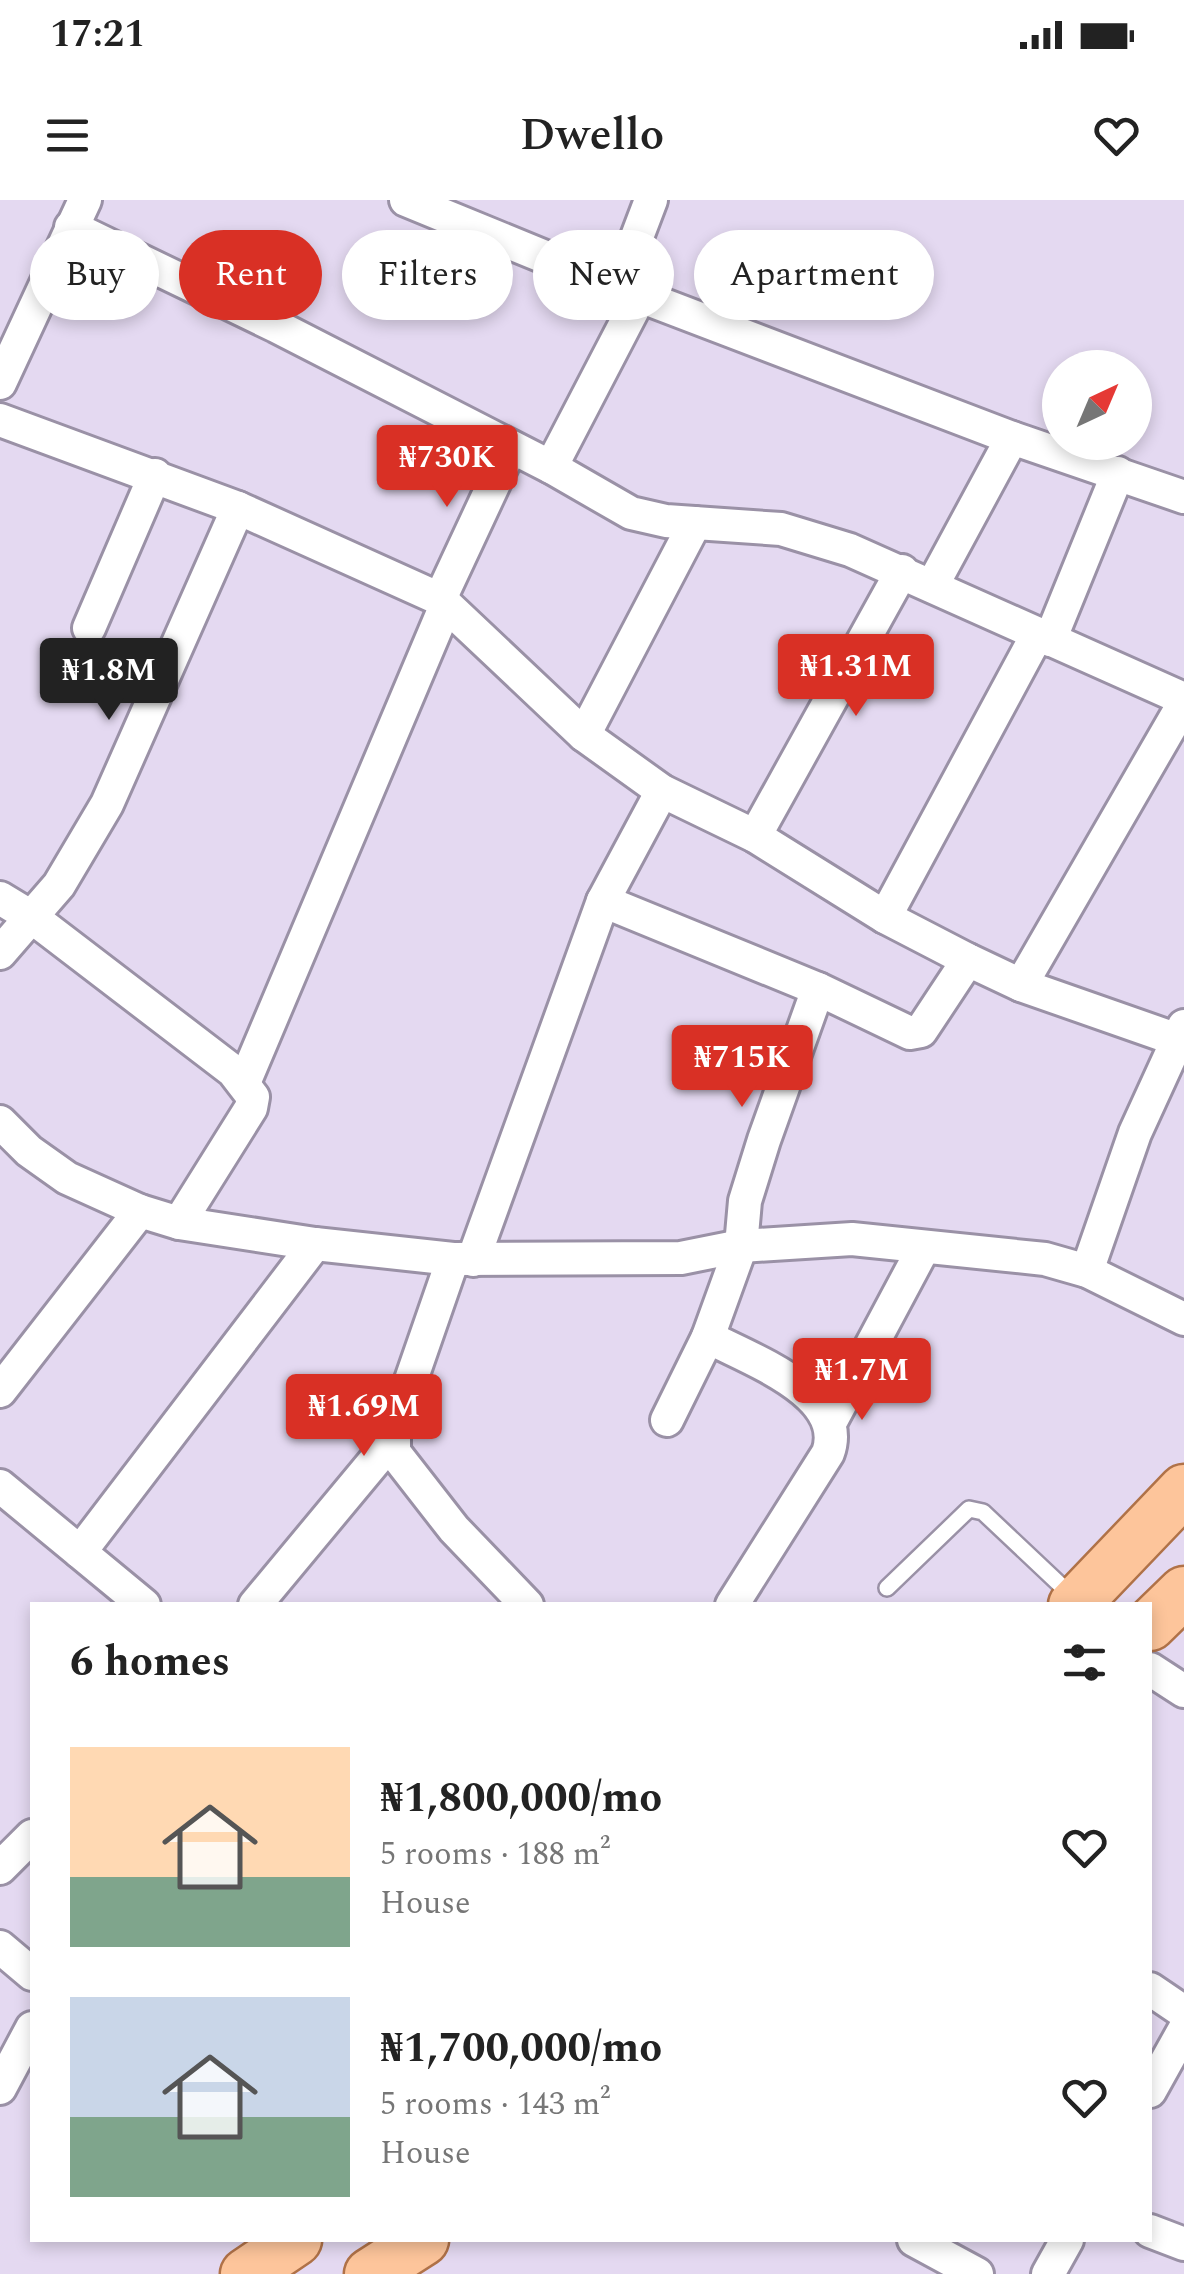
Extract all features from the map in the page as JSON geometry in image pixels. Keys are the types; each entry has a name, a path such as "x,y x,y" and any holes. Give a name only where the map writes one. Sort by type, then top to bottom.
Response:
{"main road":[{"path":"1077,1602 1184,1490"},
{"path":"1152,1623 1184,1592"},
{"path":"246,2274 293,2242"},
{"path":"370,2274 419,2242"}],"street":[{"path":"406,200 533,252"},
{"path":"644,230 651,200"},
{"path":"0,384 78,213 276,326 551,467 631,513 666,522 781,529 850,550 1184,701 1022,984"},
{"path":"674,309 1012,438 1184,497"},
{"path":"551,467 617,320"},
{"path":"0,420 238,508 443,602 584,735 662,791 756,836 885,916 968,960 1022,984 1180,1033 1135,1133 1087,1271"},
{"path":"756,836 917,579 1012,438"},
{"path":"244,1083 511,447"},
{"path":"885,916 1044,638 1118,473"},
{"path":"88,628 155,475"},
{"path":"0,953 59,885 108,804 238,508"},
{"path":"584,735 695,523"},
{"path":"257,1602 393,1439 603,901 662,791"},
{"path":"0,898 32,918 244,1083 253,1098 251,1108 179,1223"},
{"path":"603,901 818,989 910,1033 922,1031 968,960"},
{"path":"667,1420 708,1338 742,1246 745,1201 818,989"},
{"path":"0,1122 29,1151 66,1178 140,1211 179,1223 315,1244 463,1260 681,1258 742,1246 852,1240 924,1246 1045,1259 1087,1271 1184,1319"},
{"path":"0,1391 140,1211"},
{"path":"80,1552 315,1244"},
{"path":"830,1422 924,1246"},
{"path":"708,1338 803,1388 830,1422 833,1440 734,1602"},
{"path":"393,1439 394,1452 454,1529 524,1602"},
{"path":"0,1486 140,1602"},
{"path":"1152,1670 1184,1691"},
{"path":"0,1868 30,1838"},
{"path":"0,1947 30,1972"},
{"path":"1152,1991 1184,2012"},
{"path":"1152,2086 1184,2030"},
{"path":"0,2088 30,2032"},
{"path":"1152,2232 1184,2244"},
{"path":"918,2242 977,2274"},
{"path":"1048,2274 1066,2242"}],"lane":[{"path":"887,1588 969,1509 983,1512 1075,1602"}]}
